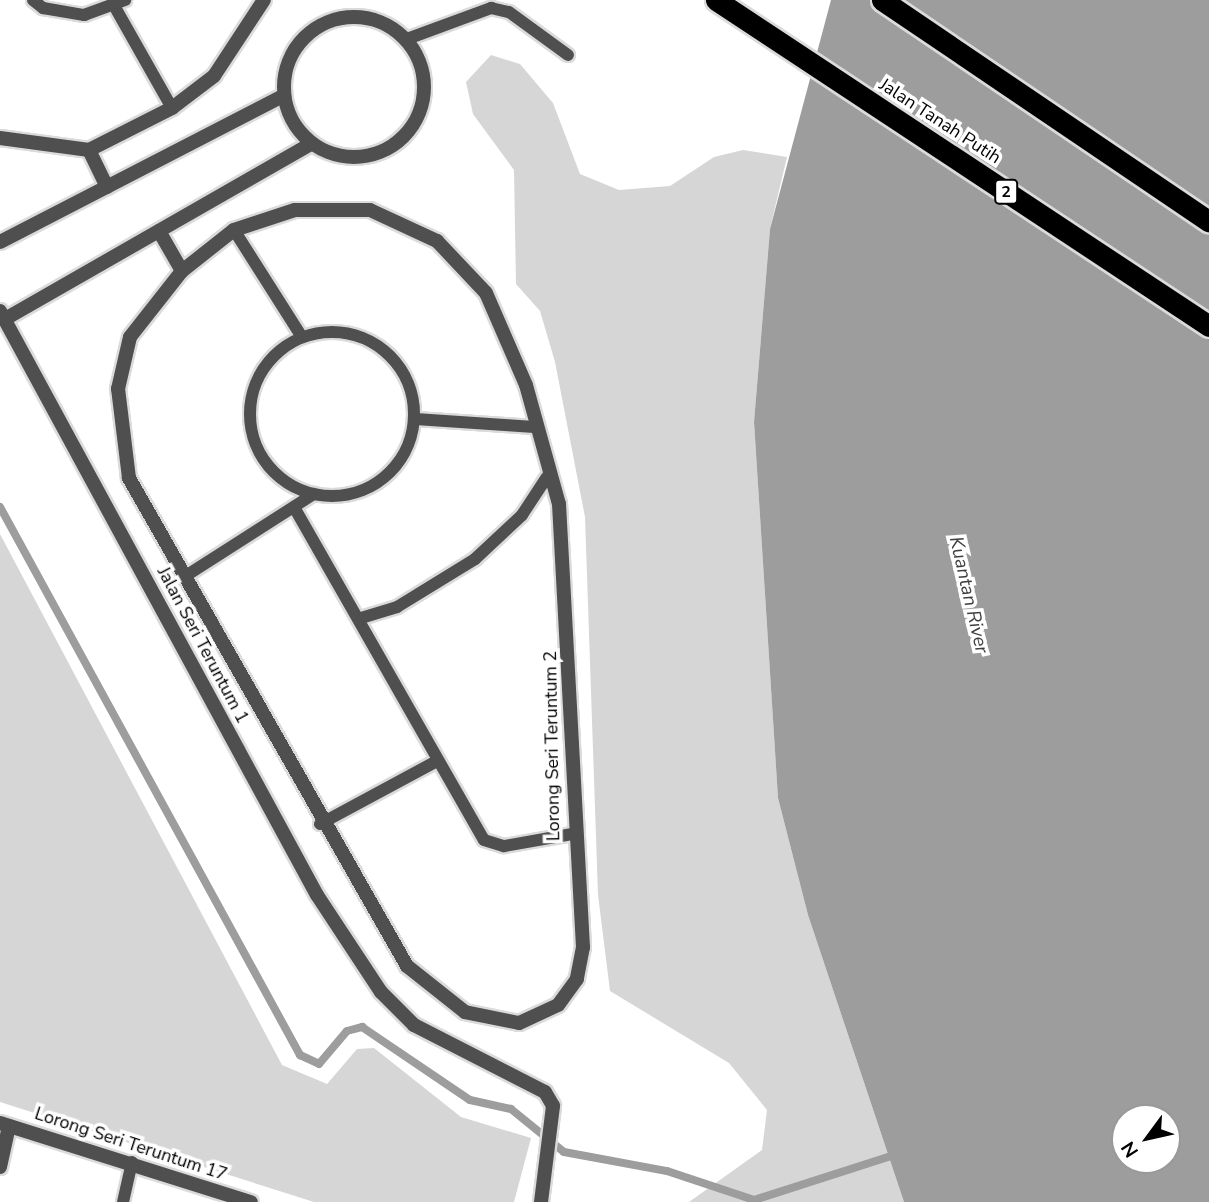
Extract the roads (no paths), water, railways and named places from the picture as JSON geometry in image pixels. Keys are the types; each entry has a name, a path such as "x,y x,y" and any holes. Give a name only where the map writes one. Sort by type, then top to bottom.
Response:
{"highway":[{"name":"Jalan Tanah Putih","path":"716,0 1209,326"},
{"path":"882,0 1209,221"}],"street":[{"path":"0,138 89,150 172,108 214,76 264,0"},
{"path":"341,17 377,19 407,39 423,71 423,105 406,137 377,155 342,158 310,144 292,122 283,96 287,60 309,32 341,17"},
{"path":"0,242 283,96"},
{"path":"2,315 159,232 310,144"},
{"path":"89,150 107,187"},
{"name":"Lorong Seri Teruntum 2","path":"295,210 370,210 437,241 486,293 526,385 547,477 559,504 575,731 572,834 583,947 577,979 558,1005 519,1024 466,1012 407,966 320,824 129,478 118,389 130,337 182,271 234,230 295,210"},
{"path":"159,232 182,271"},
{"name":"Jalan Seri Teruntum 1","path":"2,315 317,895 380,992 414,1025 545,1092 555,1114 541,1202"},
{"path":"0,1167 5,1124"},
{"name":"Lorong Seri Teruntum 17","path":"5,1124 132,1162 242,1201"}],"lane":[{"path":"33,0 43,8 84,15 121,4 172,108"},
{"path":"407,39 491,8 509,12 568,55"},
{"path":"234,230 302,337"},
{"path":"184,577 314,494 361,492 381,480 398,463 414,419 399,368 380,348 342,334 302,337 262,370 250,420 270,467 314,494"},
{"path":"414,419 536,427"},
{"path":"361,618 397,607 475,559 522,515 547,477"},
{"path":"294,507 361,618 435,762 484,840 504,846 572,834"},
{"path":"320,824 435,762"},
{"path":"123,1202 132,1162"}],"water":[{"name":"Kuantan River","path":"831,0 1209,0 1209,1202 904,1202 808,915 778,798 754,422 770,229"}],"waterway":[{"path":"0,507 300,1055 319,1064 347,1031 362,1027 470,1100 511,1109 564,1152 667,1171 754,1200 900,1153"}]}
